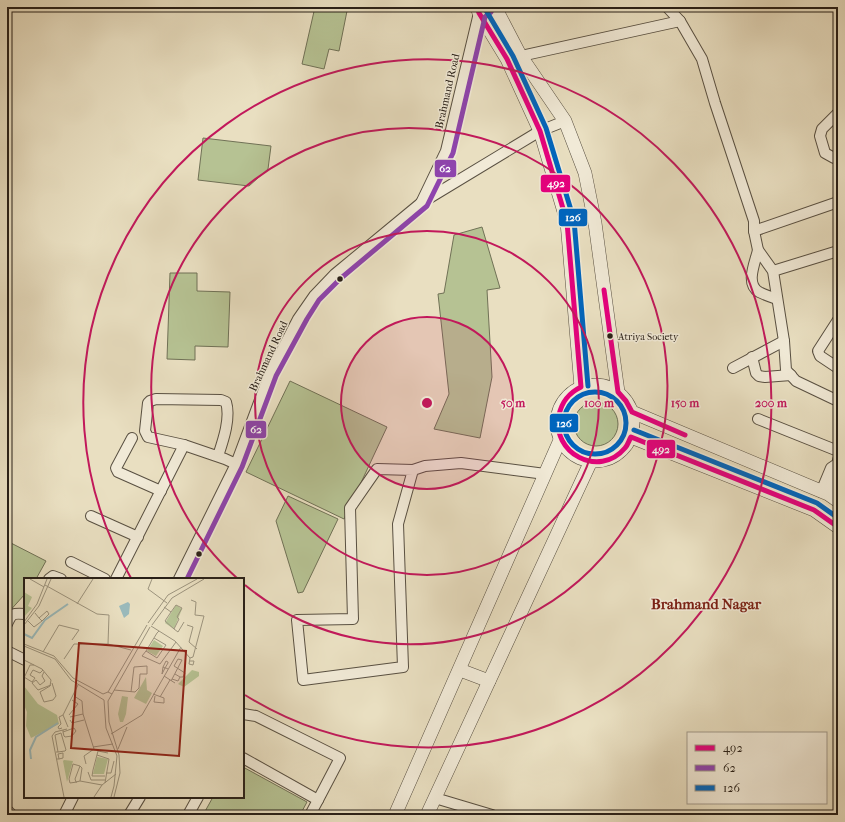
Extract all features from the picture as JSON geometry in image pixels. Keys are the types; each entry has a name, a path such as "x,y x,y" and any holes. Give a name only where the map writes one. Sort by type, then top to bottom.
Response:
{"street":[{"path":"496,7 520,56 565,122 585,172 595,223 618,392"},
{"path":"668,7 680,21 702,59 715,103 753,216 758,250 773,272 784,341 786,370 796,380 838,401"},
{"path":"480,9 508,59 540,131 567,222 581,387"},
{"name":"Brahmand Road","path":"421,203 446,151 480,9"},
{"path":"508,59 680,21"},
{"path":"838,113 822,129 820,136 826,153 834,158 838,156"},
{"name":"Brahmand Road","path":"179,578 236,464 270,373 298,319 314,296 335,274 421,203 540,131 565,122"},
{"path":"754,231 838,202"},
{"path":"758,250 751,275 752,285 758,292 777,299"},
{"path":"773,272 838,251"},
{"path":"838,320 818,351 820,356 838,368"},
{"path":"733,368 784,341"},
{"path":"752,358 756,373 759,376 791,375"},
{"path":"593,385 606,386 618,392 626,401 632,412 634,425 631,437 624,448 615,456 603,461 591,461 578,458 568,451 560,440 557,428 557,416 562,404 570,394 581,387 593,385"},
{"path":"218,456 225,435 228,408 226,402 222,400 156,399 148,403 145,431 146,435 151,439 184,445 218,456 236,464"},
{"path":"632,412 829,496 831,468 837,462"},
{"path":"758,419 838,451"},
{"path":"631,437 814,510 838,527"},
{"path":"132,438 116,468 118,472 161,491"},
{"path":"395,815 560,440"},
{"path":"117,578 184,445"},
{"path":"427,815 591,461"},
{"path":"413,470 398,524 403,667 303,680 297,620 353,619 350,508 377,469 413,470 425,466 461,463 545,474"},
{"path":"91,516 138,537"},
{"path":"71,562 103,578"},
{"path":"7,624 11,615 15,613 24,614"},
{"path":"7,651 24,660"},
{"path":"460,670 489,681"},
{"path":"244,714 256,716 340,758 310,815"},
{"path":"244,759 318,800"},
{"path":"64,815 72,798"},
{"path":"129,815 139,798"},
{"path":"188,815 197,798"},
{"path":"435,798 492,815"},
{"path":"7,810 12,815"}],"green space":[{"path":"315,7 329,7 347,11 339,51 329,49 324,69 302,64"},
{"path":"203,138 271,146 268,169 249,186 198,180"},
{"path":"482,227 500,288 487,290 492,377 480,438 434,429 449,394 438,294 444,293 454,235"},
{"path":"170,273 197,273 197,291 230,292 228,347 195,346 195,360 167,359"},
{"path":"290,381 387,427 344,519 246,472"},
{"path":"592,402 600,402 612,408 618,420 618,428 612,440 600,446 592,446 580,440 574,428 574,420 580,408"},
{"path":"288,496 338,519 303,592 298,593 276,521"},
{"path":"7,541 46,561 37,578 24,578 24,595 7,614"},
{"path":"244,768 307,802 300,815 203,815 212,798 244,798"}],"transit line":[{"name":"492","path":"477,7 479,13 507,59 540,131 567,222 581,387 567,398 560,410 558,429 562,441 579,457 591,461 603,461 614,457 625,448 631,437 814,510 838,527"},
{"name":"126","path":"484,7 513,56 546,128 574,220 588,386"},
{"name":"62","path":"187,578 242,467 276,376 319,300 340,279 427,206 453,153 485,17 491,12"},
{"name":"492","path":"604,290 618,392 626,401 632,412 685,435"},
{"name":"126","path":"589,392 601,392 617,401 624,411 626,423 624,435 617,445 601,454 589,454 578,449 569,440 564,429 564,417 569,406 578,397 589,392"},
{"name":"126","path":"634,430 817,503 838,518"}],"place":[{"name":"Atriya Society","path":"610,336"}],"district":[{"name":"Brahmand Nagar","path":"706,604"}]}
